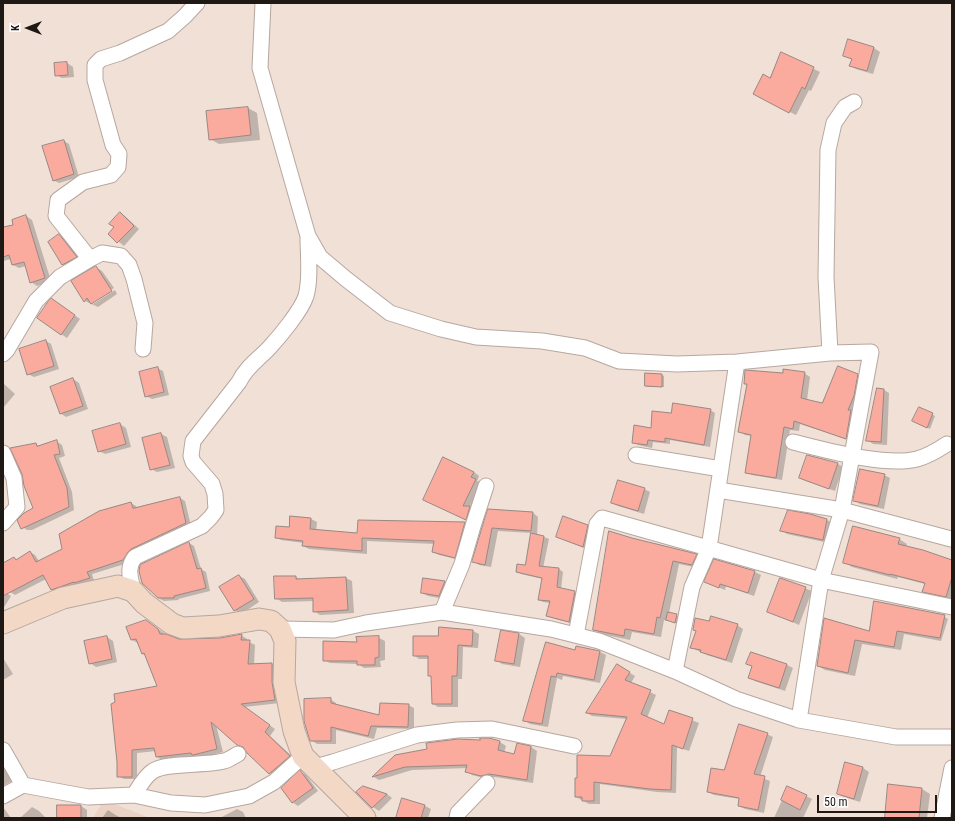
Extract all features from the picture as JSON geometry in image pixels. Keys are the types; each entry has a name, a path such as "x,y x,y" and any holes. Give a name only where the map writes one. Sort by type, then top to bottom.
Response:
{"street":[{"path":"90,259 56,216 58,200 82,182 111,175 118,168 119,154 114,145 95,80 95,66 101,59 120,53 168,31 197,3"},
{"path":"263,3 260,68 308,236 320,257 390,313 476,338 542,341 585,348 619,361 677,364 737,362 830,353 871,352 842,510 821,580 799,720"},
{"path":"830,353 826,277 828,150 834,123 845,107 854,102"},
{"path":"308,236 308,285 306,298 287,326 270,347 244,373 239,382 193,441 191,456 192,462 212,484 215,494 216,510 202,526 135,557 130,569 133,590 144,603 172,624 183,628 219,626 259,619 271,621 280,629 285,641 284,682 294,731 309,761 365,818"},
{"path":"3,354 8,350 36,301 60,277 102,253 121,256 129,265 145,323 143,349"},
{"path":"675,671 692,587 709,548 737,362"},
{"path":"792,442 853,456 906,461 918,459 933,453 947,444"},
{"path":"3,453 14,478 17,507 3,522"},
{"path":"636,455 721,469"},
{"path":"442,612 462,564 486,486"},
{"path":"718,490 842,510 951,539"},
{"path":"576,636 597,524 602,518 821,580 952,607"},
{"path":"3,623 63,598 118,586 133,590"},
{"path":"280,629 334,630 442,612 551,629 599,641 675,671 736,699 799,720 896,737 952,737"},
{"path":"3,796 23,785 88,797 134,795 171,803 204,805 249,796 309,761 333,762 417,734 457,730 492,729 574,746"},
{"path":"3,750 23,785"},
{"path":"134,795 146,778 154,770 170,766 225,761 238,754"},
{"path":"942,818 952,768"},
{"path":"457,818 458,813 487,783"}],"shaded area":[{"path":"104,800 150,818 93,818"}],"building":[{"path":"848,39 874,47 867,71 849,66 852,59 843,56"},
{"path":"781,52 814,67 805,89 802,87 789,113 753,94 763,74 770,78"},
{"path":"67,62 68,75 55,76 54,63"},
{"path":"248,107 251,135 209,140 206,111"},
{"path":"64,140 74,174 53,181 42,146"},
{"path":"120,212 134,226 117,243 108,234 114,227 109,224"},
{"path":"26,215 45,278 30,283 24,262 12,265 9,255 3,257 3,227 13,225 12,220"},
{"path":"59,234 77,257 62,265 48,242"},
{"path":"96,266 112,291 91,304 87,298 84,302 71,281"},
{"path":"51,298 75,315 61,335 37,318"},
{"path":"46,340 54,366 27,375 19,349"},
{"path":"838,366 858,374 854,396 848,410 851,410 846,439 794,421 793,429 784,427 776,478 745,473 751,435 738,432 747,384 744,384 745,370 783,373 783,369 805,372 801,398 822,403"},
{"path":"158,367 164,392 145,397 139,372"},
{"path":"645,373 662,374 662,387 645,386"},
{"path":"73,378 83,406 60,414 50,387"},
{"path":"877,388 884,389 881,442 866,441"},
{"path":"673,403 711,409 704,445 665,438 665,442 648,440 647,445 632,443 634,425 651,428 652,411 671,413"},
{"path":"919,407 933,413 927,428 912,421"},
{"path":"120,423 126,444 98,452 92,431"},
{"path":"161,433 170,465 150,470 142,438"},
{"path":"57,440 60,454 54,455 67,488 69,507 21,529 17,520 24,513 33,508 24,486 22,474 10,448 36,443 37,446"},
{"path":"807,455 838,463 829,489 799,478"},
{"path":"443,457 474,472 471,477 476,479 463,506 470,506 466,520 423,500"},
{"path":"860,469 885,474 878,506 853,501"},
{"path":"618,480 645,488 638,511 611,503"},
{"path":"180,497 186,523 131,549 123,560 87,572 90,578 51,590 43,575 3,596 3,563 14,557 16,560 30,551 36,562 62,549 59,534 99,511 131,502 133,508"},
{"path":"488,509 533,512 531,531 492,528 485,565 472,562"},
{"path":"788,510 827,519 823,540 780,531"},
{"path":"290,516 311,518 310,529 357,533 358,520 465,522 455,558 432,552 434,541 362,538 362,551 302,546 303,541 275,538 276,526 289,527"},
{"path":"563,516 588,525 583,547 556,537"},
{"path":"853,526 900,538 898,544 923,550 952,560 952,577 946,597 922,592 925,583 843,563"},
{"path":"609,531 697,554 692,565 673,561 660,618 657,617 654,634 625,629 624,636 593,630"},
{"path":"531,533 544,536 539,566 559,568 557,587 575,591 569,622 546,616 550,601 538,600 542,578 516,572 517,564 525,565"},
{"path":"189,542 197,569 201,568 206,588 174,596 174,598 158,598 142,583 139,571 140,565"},
{"path":"714,559 755,571 748,593 720,584 719,588 704,582"},
{"path":"239,575 254,599 234,611 219,587"},
{"path":"274,576 296,576 296,579 346,577 348,610 313,612 313,598 275,599"},
{"path":"423,578 445,581 439,596 421,593"},
{"path":"780,578 806,587 793,622 767,612"},
{"path":"874,601 945,615 940,638 897,631 894,647 855,640 848,673 817,666 824,618 869,631"},
{"path":"668,612 677,614 675,623 666,620"},
{"path":"711,616 738,624 726,660 700,652 701,650 690,648 696,631 693,630 695,618 709,621"},
{"path":"146,620 158,629 160,634 166,634 179,639 220,638 242,634 241,640 250,640 248,664 272,663 272,682 275,700 241,704 270,725 265,732 290,756 269,774 247,753 243,747 237,745 211,722 217,749 193,755 191,753 156,757 154,748 132,750 132,777 117,777 117,762 111,704 115,702 114,694 157,686 144,653 142,654 136,639 131,640 126,627"},
{"path":"439,627 473,630 472,646 458,645 457,676 452,676 452,704 432,704 431,676 428,676 428,656 413,656 413,636 438,636"},
{"path":"501,630 519,633 514,664 495,661"},
{"path":"107,636 112,659 89,664 84,641"},
{"path":"379,636 379,657 375,658 375,665 357,665 357,661 323,661 323,641 357,642 356,637"},
{"path":"546,642 575,650 576,646 600,651 594,680 557,673 556,677 551,676 542,724 523,721"},
{"path":"751,652 787,664 779,688 748,678 752,666 746,664"},
{"path":"617,664 630,672 625,680 651,690 641,714 664,724 669,710 693,718 683,749 672,745 671,790 594,782 594,801 582,801 582,797 575,797 577,755 610,756 627,717 586,713"},
{"path":"331,698 331,703 379,715 380,703 409,704 408,727 371,726 368,736 331,727 331,741 310,741 304,721 304,699"},
{"path":"739,724 768,733 754,774 765,776 758,810 738,806 739,798 707,792 711,768 724,770"},
{"path":"480,738 489,738 500,741 498,750 514,754 517,743 531,746 527,780 489,774 481,776 465,772 467,765 405,767 372,777 395,755 427,749 426,743 458,739 480,740"},
{"path":"845,762 863,767 854,799 837,794"},
{"path":"300,770 313,788 292,803 281,788"},
{"path":"888,784 922,788 919,818 885,818"},
{"path":"363,786 387,794 372,808 356,792"},
{"path":"787,786 807,795 800,810 781,800"},
{"path":"402,798 425,805 421,818 396,818"},
{"path":"57,805 81,805 81,818 57,818"}]}
